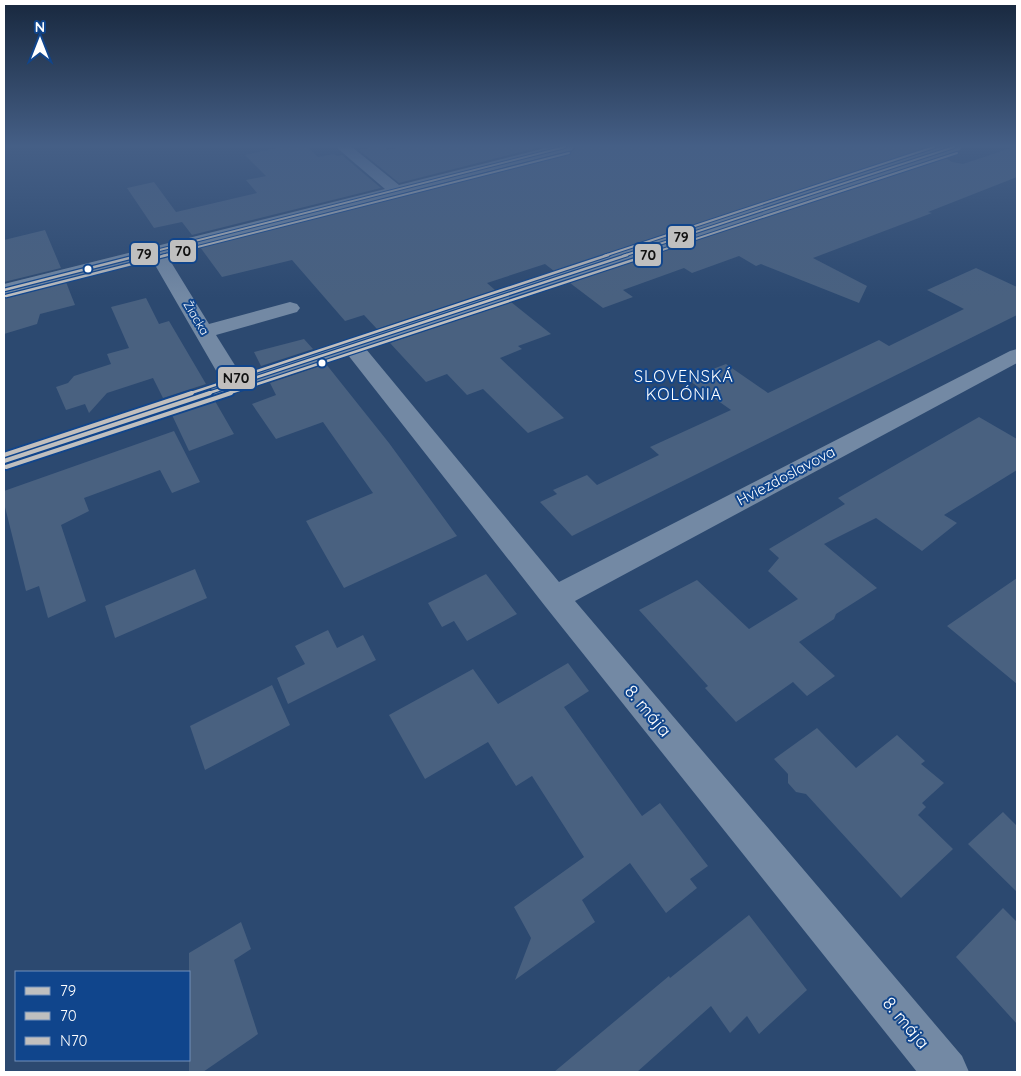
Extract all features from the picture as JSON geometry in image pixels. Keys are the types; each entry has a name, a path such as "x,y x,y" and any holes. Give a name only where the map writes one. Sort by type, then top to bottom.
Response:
{"street":[{"path":"4,290 372,197"},
{"path":"4,461 804,197"},
{"name":"Žiacka","path":"156,252 235,384"},
{"path":"205,332 290,308"},
{"name":"8. mája","path":"353,347 555,598 946,1072"},
{"name":"Hviezdoslavova","path":"555,598 1017,355"}],"building":[{"path":"133,197 165,197 176,212 239,197 344,197 192,235 182,222 154,228"},
{"path":"395,197 780,197 554,271 545,264 487,283 495,290 377,329 364,315 345,321 292,260 222,277 200,247"},
{"path":"825,197 966,197 928,212 932,213 813,258 867,286 859,303 761,264 756,266 739,256 692,273 684,268 623,290 633,297 603,308 570,283"},
{"path":"45,230 61,268 4,282 4,240"},
{"path":"976,268 1017,287 1017,315 572,536 540,502 557,494 553,490 587,475 597,485 659,455 650,447 731,410 687,379 726,364 768,393 879,340 889,346 964,309 927,290"},
{"path":"66,282 75,305 40,314 37,324 4,334 4,298"},
{"path":"146,298 159,324 169,321 206,384 163,398 153,378 107,393 89,413 85,404 66,410 56,387 68,383 74,376 111,364 107,354 129,348 111,307"},
{"path":"511,302 551,334 518,346 522,349 500,358 564,418 528,433 483,389 467,395 447,374 426,382 390,343"},
{"path":"304,339 313,349 261,366 254,352"},
{"path":"326,364 389,443 457,536 344,588 306,521 373,493 323,422 276,439 252,404 276,395 270,383"},
{"path":"215,401 234,434 189,451 172,415"},
{"path":"979,417 1017,439 1017,470 944,515 957,523 922,551 876,518 824,544 877,588 836,614 834,619 799,642 835,676 807,696 793,682 736,722 705,688 708,686 639,610 697,580 749,629 798,599 768,571 779,558 769,549 845,504 838,498"},
{"path":"174,431 200,482 172,493 160,470 84,498 89,511 61,525 86,601 48,618 39,586 26,591 4,503 4,491"},
{"path":"195,569 207,598 115,638 105,606"},
{"path":"486,574 517,614 467,641 454,621 442,627 428,603"},
{"path":"1017,578 1017,684 947,626"},
{"path":"328,630 337,648 363,635 376,660 288,704 277,678 305,664 295,646"},
{"path":"568,663 589,691 564,707 642,816 660,803 708,866 690,879 697,888 666,913 630,863 582,900 595,922 515,980 531,938 514,907 584,857 532,776 516,786 488,742 425,779 389,715 473,669 498,704"},
{"path":"272,685 290,725 205,770 190,726"},
{"path":"817,728 856,768 897,735 925,761 921,764 944,783 922,803 926,807 918,815 953,849 901,898 806,794 796,792 788,783 788,774 774,759"},
{"path":"1003,812 1017,826 1017,892 968,844"},
{"path":"1003,908 1017,922 1017,1024 956,957"},
{"path":"749,915 807,990 759,1034 747,1016 730,1033 711,1006 637,1072 554,1072 669,976 670,978"},
{"path":"241,922 251,949 234,960 258,1034 203,1072 189,1072 189,953"}],"transit line":[{"name":"79","path":"4,290 368,197"},
{"name":"70","path":"6,296 395,197"},
{"name":"N70","path":"4,455 782,197"},
{"name":"79","path":"4,461 802,197"},
{"name":"70","path":"6,467 823,197"}],"district":[{"name":"SLOVENSKÁ KOLÓNIA","path":"684,385"}]}
